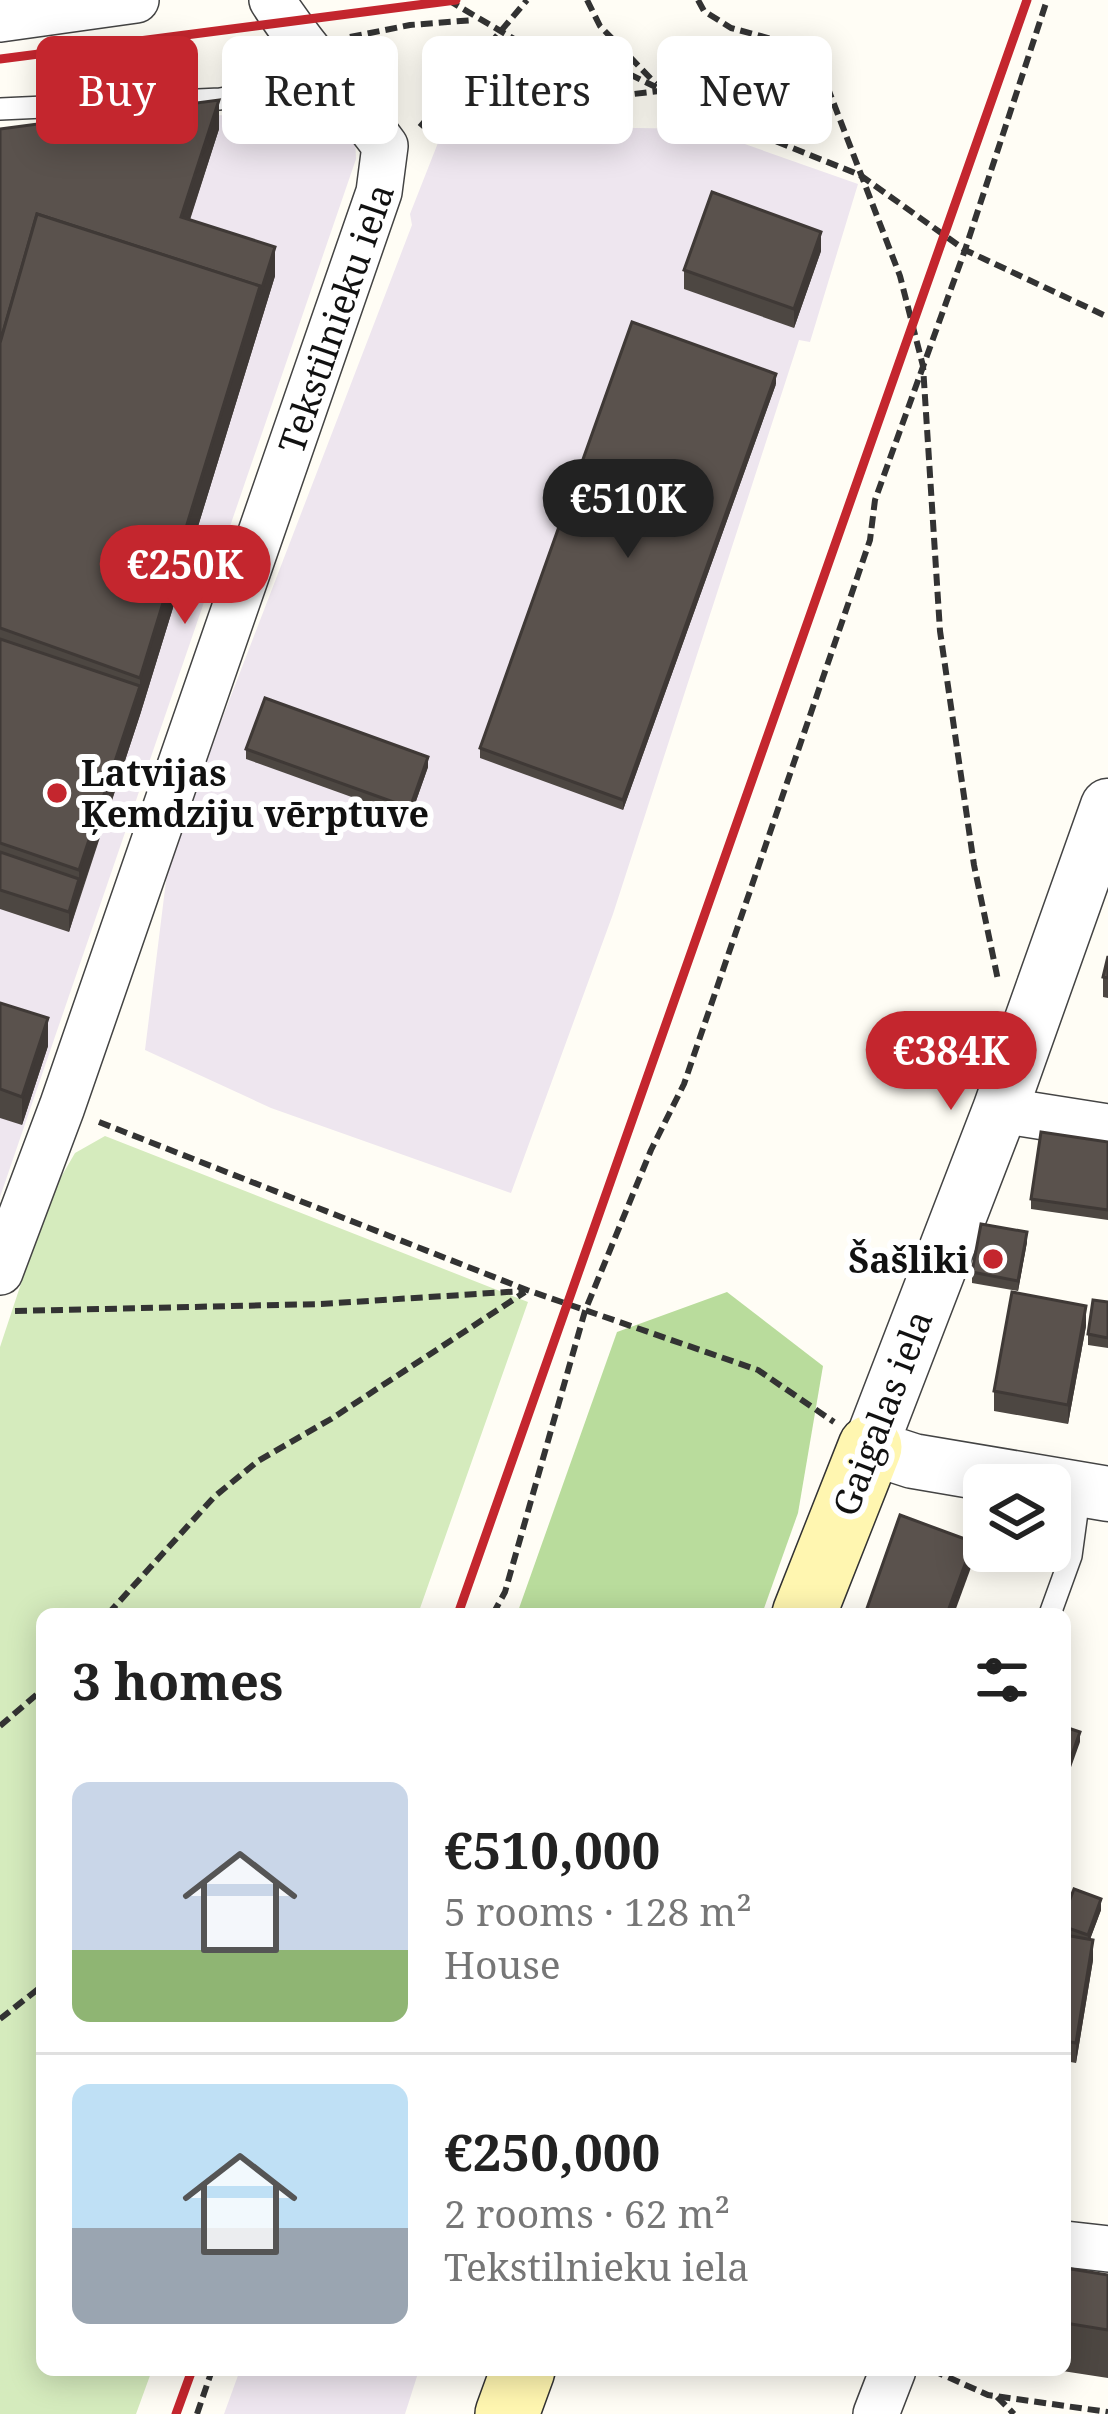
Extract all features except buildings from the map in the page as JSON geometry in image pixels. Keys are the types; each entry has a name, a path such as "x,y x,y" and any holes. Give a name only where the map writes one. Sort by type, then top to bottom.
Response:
{"main road":[{"name":"Gaigalas iela","path":"806,1608 869,1447"},
{"path":"507,2414 522,2376"}],"street":[{"path":"0,19 136,0"},
{"name":"Tekstilnieku iela","path":"272,0 297,36"},
{"name":"Tekstilnieku iela","path":"0,1272 62,1107 379,192 386,146"},
{"name":"Gaigalas iela","path":"869,1447 1008,1088 1108,806"},
{"path":"1008,1088 1108,1127"},
{"path":"869,1447 913,1461 1094,1492"},
{"path":"1071,2245 1108,2249"},
{"path":"876,2414 891,2376"}],"lane":[{"path":"0,109 222,99"},
{"path":"1052,1608 1094,1492"}],"path":[{"path":"448,0 531,49 623,71 657,88"},
{"path":"498,36 527,0"},
{"path":"587,0 601,26 657,85"},
{"path":"698,0 704,11 731,28 783,42 824,78 899,276 923,366 940,632 1008,1088"},
{"path":"496,1608 505,1592 584,1311 684,1084 870,540 875,500 1047,0"},
{"path":"355,36 410,25 477,20"},
{"path":"386,146 422,124"},
{"path":"782,144 860,175 964,250 1108,317"},
{"path":"62,1107 527,1290 758,1370 869,1447"},
{"path":"0,1311 321,1304 527,1290"},
{"path":"113,1608 214,1498 258,1461 331,1419 527,1290"},
{"path":"0,1726 36,1695"},
{"path":"0,2019 36,1991"},
{"path":"197,2414 210,2376"},
{"path":"946,2376 997,2397 1108,2412"},
{"path":"997,2397 1014,2414"},
{"path":"996,2414 1003,2405"}],"shaded area":[{"path":"198,115 222,115 222,144 355,144 356,159 0,1197 0,136 36,132 36,144 198,144"},
{"path":"633,128 657,128 657,144 745,144 858,184 810,342 799,340 613,914 511,1193 271,1108 145,1050 169,857 412,225 410,214 438,144 633,144"},
{"path":"238,2376 417,2376 405,2414 224,2414"}],"green space":[{"path":"105,1136 528,1302 420,1608 36,1608 36,2376 150,2376 136,2414 0,2414 0,1347 50,1196 75,1153"},
{"path":"727,1292 823,1366 798,1513 764,1608 519,1608 617,1332"}],"railway":[{"path":"0,59 456,0"},
{"path":"460,1608 1027,0"},
{"path":"176,2414 190,2376"}],"place":[{"name":"Latvijas Ķemdziju vērptuve","path":"57,793"},
{"name":"Šašliki","path":"993,1259"}]}
